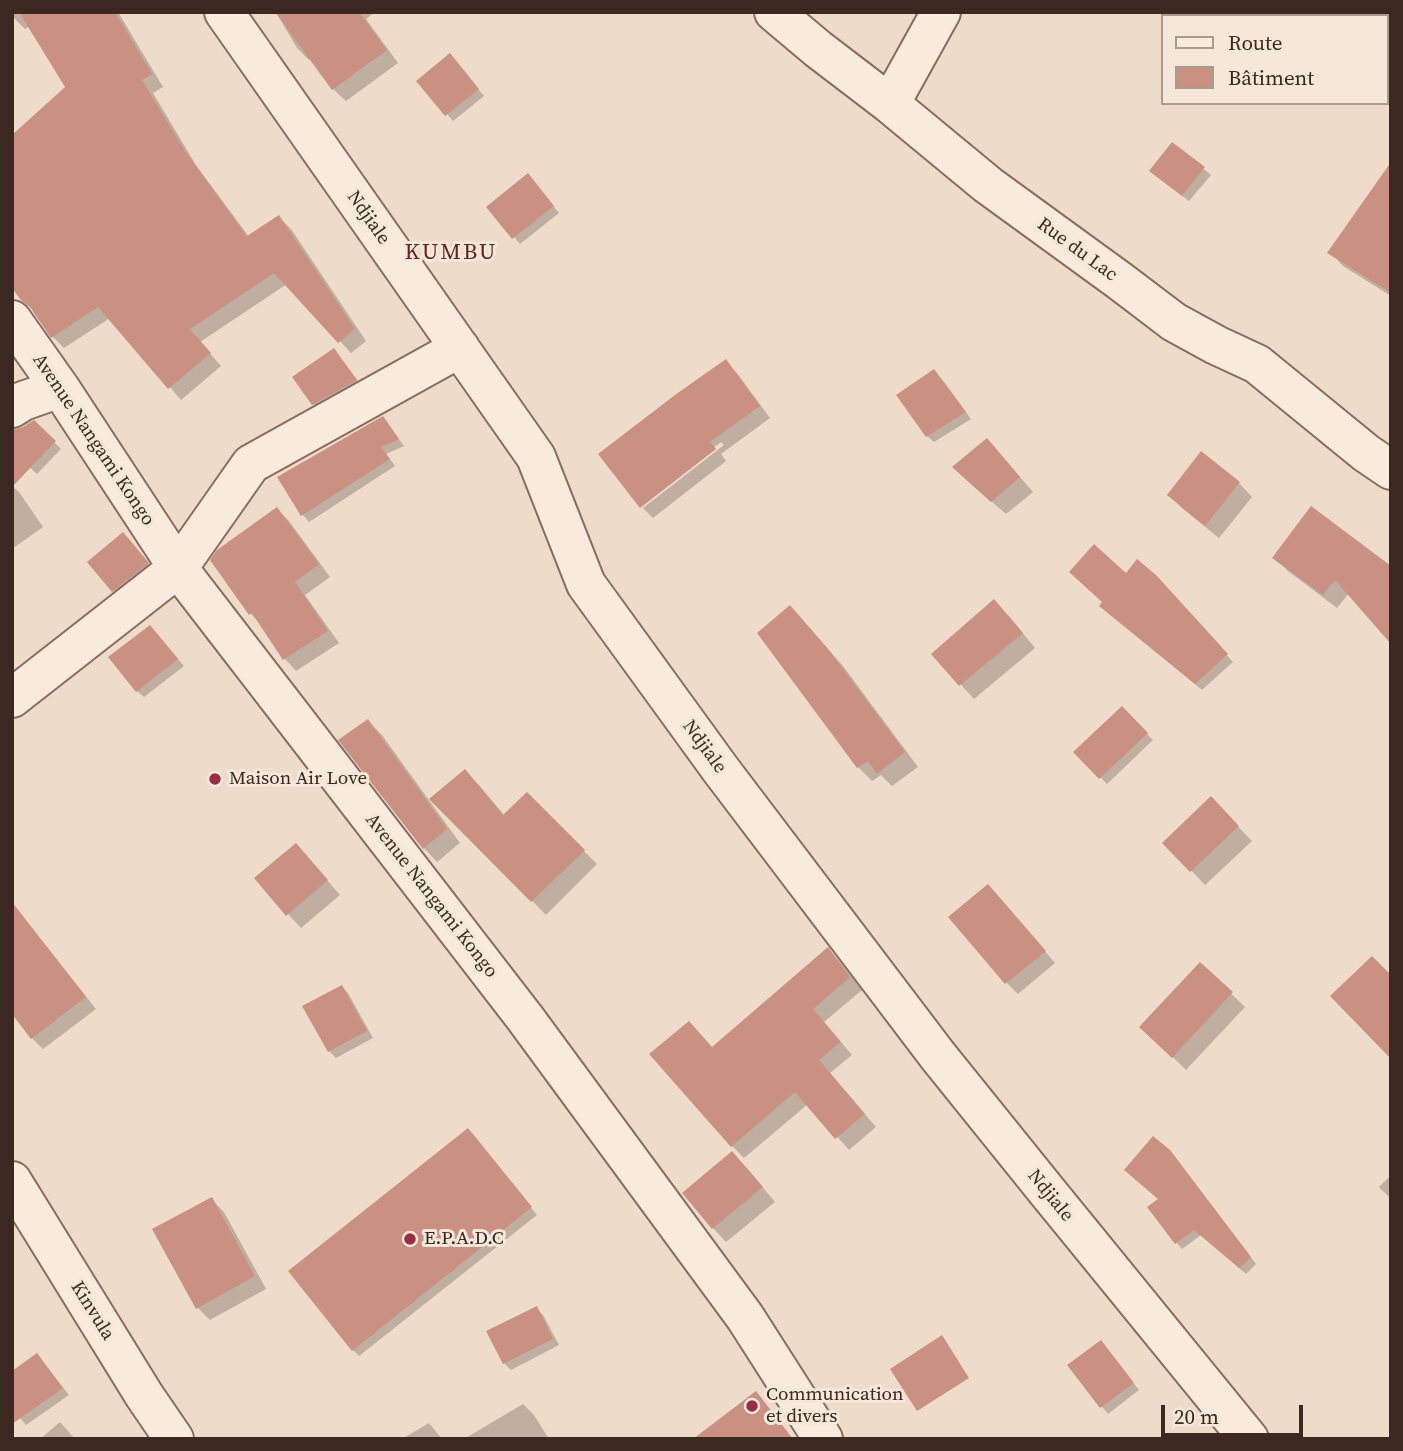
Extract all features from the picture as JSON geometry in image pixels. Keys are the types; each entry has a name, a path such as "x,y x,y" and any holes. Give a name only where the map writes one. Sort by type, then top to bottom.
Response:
{"street":[{"name":"Rue du Lac","path":"774,12 988,185 1174,322 1257,364 1366,453 1391,470"},
{"path":"890,104 941,12"},
{"name":"Ndjiale","path":"233,16 536,457 586,584 721,771 938,1056 1249,1439"},
{"name":"Avenue Nangami Kongo","path":"12,320 178,568 525,1018 746,1317 823,1439"},
{"path":"12,698 178,568 251,464 460,348"},
{"path":"12,408 23,401 60,388"},
{"name":"Kinvula","path":"12,1181 174,1439"}],"building":[{"path":"19,12 115,12 152,74 142,80 185,151 247,236 279,215 355,329 338,343 274,273 190,329 211,353 168,389 98,307 51,338 30,307 12,288 12,135 65,87"},
{"path":"275,12 359,12 387,50 332,90"},
{"path":"450,53 479,89 445,116 416,81"},
{"path":"1172,142 1205,167 1182,196 1149,171"},
{"path":"1391,162 1391,293 1327,253"},
{"path":"528,173 554,206 512,239 486,207"},
{"path":"334,348 357,380 312,405 292,377"},
{"path":"726,359 760,406 710,442 716,449 640,508 598,454"},
{"path":"934,369 966,412 926,437 896,395"},
{"path":"383,416 399,439 381,447 390,459 301,516 277,477"},
{"path":"34,420 56,441 12,487 12,430"},
{"path":"987,438 1020,477 991,502 952,467"},
{"path":"1201,451 1240,482 1205,526 1167,495"},
{"path":"1311,506 1391,566 1391,644 1335,580 1323,595 1272,558"},
{"path":"277,507 319,564 295,582 328,631 283,660 252,613 249,615 210,560 217,550"},
{"path":"123,532 149,563 112,592 87,562"},
{"path":"1094,544 1126,573 1137,559 1156,575 1228,654 1195,684 1099,606 1102,602 1069,572"},
{"path":"994,599 1023,633 959,686 931,654"},
{"path":"790,605 829,650 905,752 877,774 868,761 857,768 757,633"},
{"path":"150,625 178,659 136,692 108,657"},
{"path":"1122,706 1148,733 1099,779 1073,752"},
{"path":"368,719 447,829 423,849 338,740"},
{"path":"465,769 503,815 527,792 585,850 531,902 429,799"},
{"path":"1211,796 1239,826 1190,872 1162,843"},
{"path":"296,843 328,880 286,916 254,878"},
{"path":"988,884 1046,951 1005,984 948,917"},
{"path":"12,902 86,997 31,1039 12,1014"},
{"path":"828,947 850,977 813,1009 841,1042 819,1060 865,1114 835,1139 795,1092 731,1147 649,1054 689,1021 712,1047"},
{"path":"1372,956 1391,975 1391,1059 1330,996"},
{"path":"1200,962 1233,992 1172,1058 1139,1027"},
{"path":"342,985 367,1031 328,1052 302,1006"},
{"name":"E.P.A.D.C","path":"468,1128 532,1207 352,1351 288,1271"},
{"path":"1153,1136 1170,1150 1251,1257 1239,1268 1194,1230 1175,1244 1147,1207 1158,1199 1124,1170"},
{"path":"732,1151 763,1187 712,1229 682,1193"},
{"path":"212,1197 255,1276 196,1309 152,1229"},
{"path":"537,1306 553,1339 503,1364 486,1331"},
{"path":"942,1335 969,1378 917,1411 890,1369"},
{"path":"1101,1340 1134,1383 1100,1408 1067,1365"},
{"path":"37,1353 63,1388 12,1424 12,1371"},
{"name":"Communication et divers","path":"756,1391 793,1439 693,1439"}],"place":[{"name":"Maison Air Love","path":"215,779"},
{"name":"E.P.A.D.C","path":"410,1239"},
{"name":"Communication et divers","path":"752,1406"}],"district":[{"name":"KUMBU","path":"451,253"}]}
